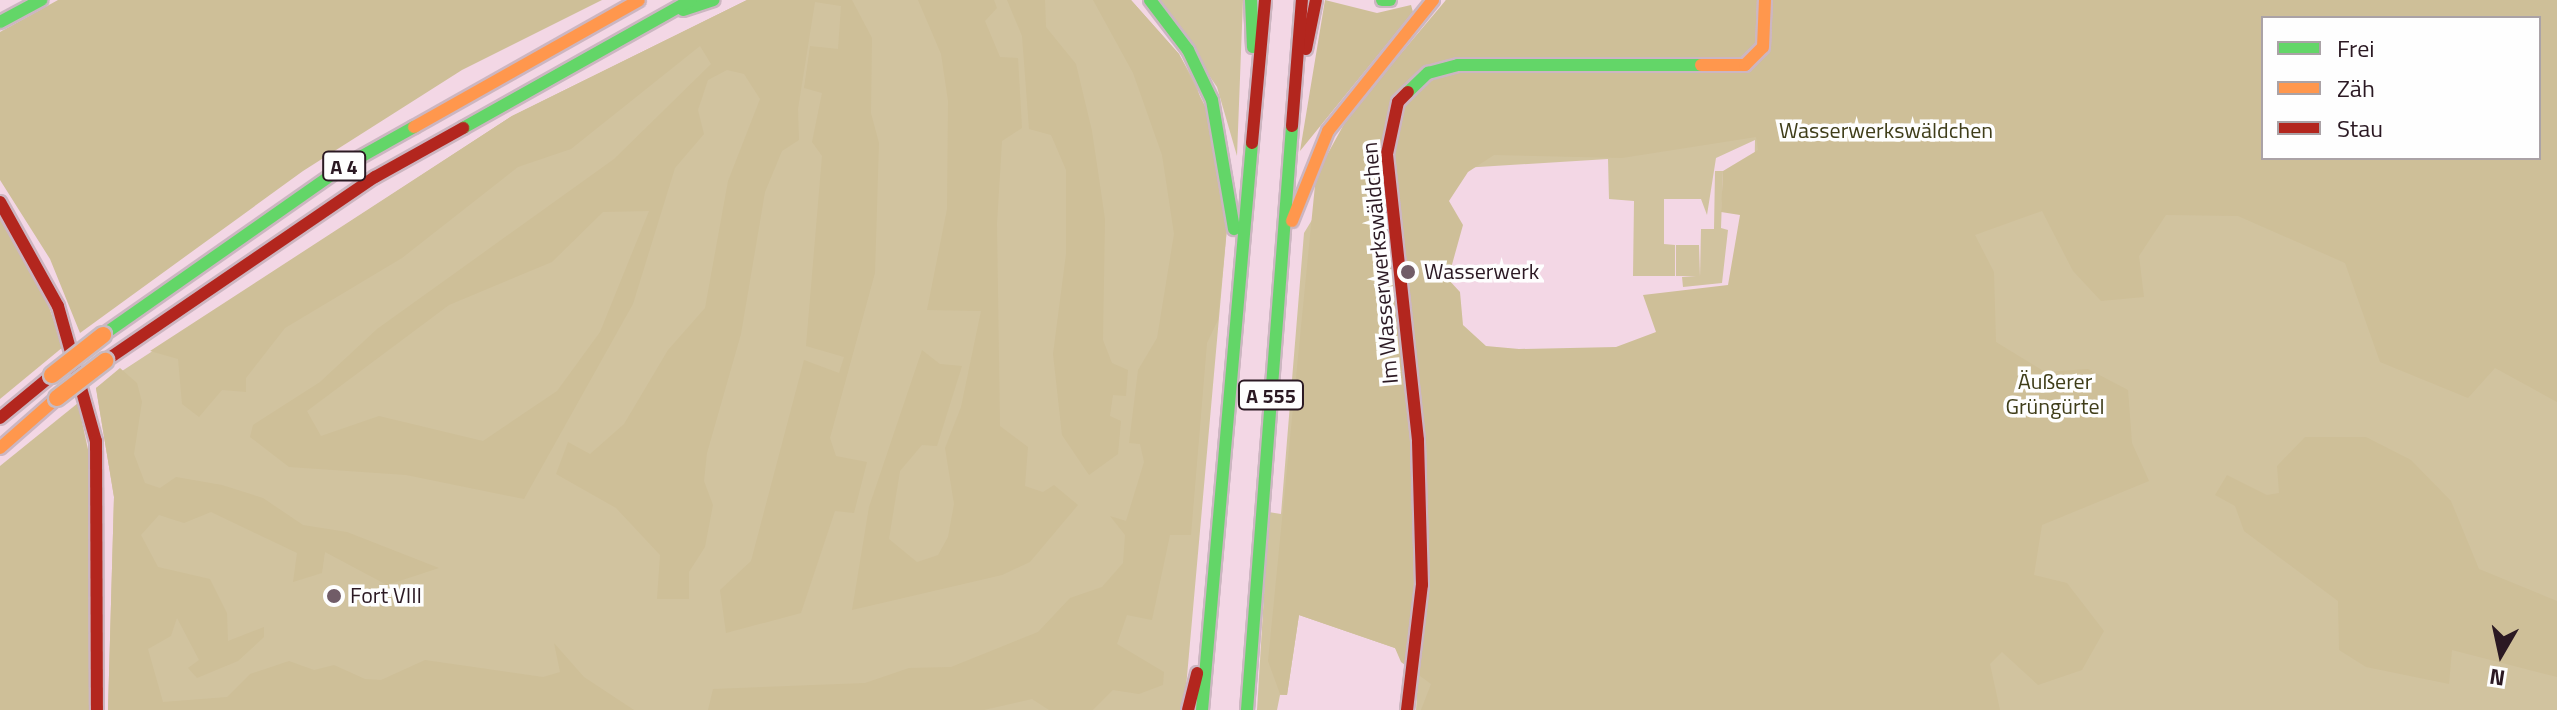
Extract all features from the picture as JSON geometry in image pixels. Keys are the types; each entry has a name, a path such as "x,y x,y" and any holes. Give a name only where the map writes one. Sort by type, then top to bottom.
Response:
{"main road":[{"path":"0,22 41,0"},
{"name":"A 4","path":"0,418 103,335 346,165 639,0"},
{"name":"A 4","path":"0,448 105,361 375,177 691,0"},
{"path":"662,16 713,0"},
{"path":"1150,0 1188,50 1212,100 1229,170 1237,268"},
{"path":"1251,0 1256,76"},
{"name":"A 555","path":"1205,645 1237,268 1265,0"},
{"name":"A 555","path":"1247,710 1302,0"},
{"path":"1295,106 1316,0"},
{"path":"1382,0 1390,0"},
{"path":"1284,257 1323,139 1433,0"},
{"name":"Im Wasserwerkswäldchen","path":"1407,710 1421,571 1418,440 1387,154 1398,102 1428,73 1458,65 1745,65 1763,47 1765,0"},
{"path":"0,202 58,306 96,441 97,710"},
{"path":"1188,710 1205,645"},
{"path":"1202,710 1205,645"}],"green space":[{"path":"58,0 602,0 462,70 303,171 80,333 50,259 0,180 0,32"},
{"path":"747,0 1131,0 1179,54 1197,86 1228,217 1184,710 108,710 114,497 96,388 512,116"},
{"path":"747,0 852,0 872,38 871,113 879,143 875,273 830,438 836,456 867,462 854,513 835,511 801,613 726,633 720,590 751,561 804,360 839,373 844,357 806,346 822,156 812,142 822,93 804,88 810,46 838,49 841,6 815,2 798,109 799,140 782,151 765,192 741,334 707,453 704,481 713,505 705,547 689,572 689,599 657,599 660,555 616,508 556,474 568,442 590,454 624,424 668,350 705,308 728,181 760,99 744,74 727,70 708,80 698,110 704,134 675,168 633,304 524,499 406,475 289,467 250,437 253,425 320,382 377,329 614,159 711,64 700,46 571,149 518,167 402,258 285,328 246,378 246,392 222,390 199,417 182,404 178,359 150,351 512,116","holes":["649,211 600,332 557,391 483,441 379,416 321,436 307,411 449,305 552,262 603,212"]},
{"path":"918,0 994,0 997,8 985,21 1000,57 1018,58 1022,128 1002,141 997,224 1000,426 1028,447 1025,486 1043,492 1054,485 1078,505 1030,562 1002,575 852,610 869,507 922,350 940,364 962,366 937,446 922,445 900,471 889,539 917,562 938,555 948,537 954,504 945,448 961,407 981,311 927,310 947,209 948,101 941,54"},
{"path":"1007,0 1045,0 1046,27 1076,64 1092,131 1105,219 1103,340 1112,363 1128,370 1126,396 1113,395 1110,416 1121,421 1118,454 1089,475 1062,435 1053,354 1066,254 1066,170 1051,135 1029,129 1022,36"},
{"path":"1093,0 1131,0 1179,54 1211,118 1228,217 1218,320 1207,343 1191,535 1170,535 1152,620 1127,615 1117,644 1164,672 1163,685 1139,694 1113,690 1093,710 1049,710 1032,699 984,710 708,710 713,689 865,683 909,668 951,667 1038,632 1070,598 1102,587 1123,563 1125,535 1110,516 1126,521 1144,462 1140,444 1129,443 1138,370 1157,338 1174,234 1162,155 1133,73"},
{"path":"1157,0 1243,0 1237,156 1217,87"},
{"path":"1325,0 1377,13 1411,5 1413,12 1300,151"},
{"name":"Äußerer Grüngürtel","path":"1446,0 2557,0 2557,710 1416,710 1418,677 1395,648 1299,615 1287,695 1280,695 1277,710 1257,710 1269,512 1281,514 1304,233","holes":["1755,140 1752,306 1666,350 1457,349 1448,279 1446,169 1608,159 1609,199 1634,201 1633,276 1675,276 1675,245 1664,244 1664,199 1701,199 1707,215 1716,158"]},
{"name":"Äußerer Grüngürtel","path":"1446,0 2557,0 2557,402 2495,368 2468,398 2380,362 2345,263 2238,216 2166,215 2139,256 2144,297 2101,301 2073,271 2042,211 1975,235 1994,272 1996,342 2045,372 2088,369 2128,390 2132,443 2149,481 2042,525 2034,575 2067,583 2104,631 2082,670 2038,685 2002,652 1990,664 2000,710 1421,710 1431,684 1401,662 1395,648 1299,615 1287,695 1280,694 1268,661 1316,175 1349,115","holes":["1756,137 1758,150 1723,171 1721,212 1740,215 1728,285 1643,295 1656,332 1616,347 1519,349 1486,346 1463,325 1460,292 1448,279 1463,225 1449,201 1468,172 1494,155 1622,158"]},
{"path":"1715,171 1723,171 1721,228 1728,230 1722,283 1683,287 1682,277 1696,276 1676,276 1676,245 1699,245 1700,277 1701,229 1714,229"},
{"path":"0,217 41,284 63,347 0,399"},
{"path":"120,368 137,383 142,402 134,454 145,483 160,488 176,477 222,485 263,498 303,525 347,532 439,568 387,585 325,552 322,573 293,582 297,553 211,512 184,523 159,515 141,535 158,567 210,579 227,613 228,641 264,627 264,637 238,661 197,678 188,668 199,660 177,618 171,636 148,649 163,702 227,697 250,674 289,661 314,670 334,665 365,679 381,680 425,660 543,677 560,672 554,643 584,677 634,710 108,710 114,497 96,388"},
{"path":"78,403 92,468 90,710 0,710 0,466"},
{"path":"2305,437 2366,437 2411,460 2451,501 2479,569 2557,601 2557,677 2452,650 2449,684 2366,667 2339,650 2338,601 2244,531 2235,506 2215,495 2227,475 2267,495 2279,493 2277,466"}],"traffic: fast":[{"path":"0,22 41,0"},
{"path":"463,128 691,0"},
{"path":"683,10 713,0"},
{"path":"1150,0 1188,50 1212,100 1234,229"},
{"path":"1251,0 1253,47"},
{"path":"1382,0 1390,0"},
{"path":"1408,92 1428,73 1458,65 1701,65"},
{"path":"1247,710 1292,126"},
{"path":"103,335 346,165 414,127"},
{"path":"1202,710 1252,143"}],"traffic: slow":[{"path":"414,127 639,0"},
{"path":"1292,221 1328,131 1433,0"},
{"path":"1701,65 1745,65 1763,47 1765,0"},
{"path":"52,375 103,335"},
{"path":"57,398 105,361"},
{"path":"0,448 57,398"}],"traffic: jam":[{"path":"1252,143 1265,0"},
{"path":"1292,126 1302,0"},
{"path":"1306,49 1316,0"},
{"path":"1407,710 1422,585 1418,440 1387,154 1398,102 1408,92"},
{"path":"105,361 375,177 463,128"},
{"path":"0,202 58,306 96,441 97,710"},
{"path":"0,418 52,375"},
{"path":"1188,710 1197,673"}],"place":[{"name":"Wasserwerk","path":"1408,272"},
{"name":"Fort VIII","path":"334,596"}],"park label":[{"name":"Wasserwerkswäldchen","path":"1886,131"}]}
